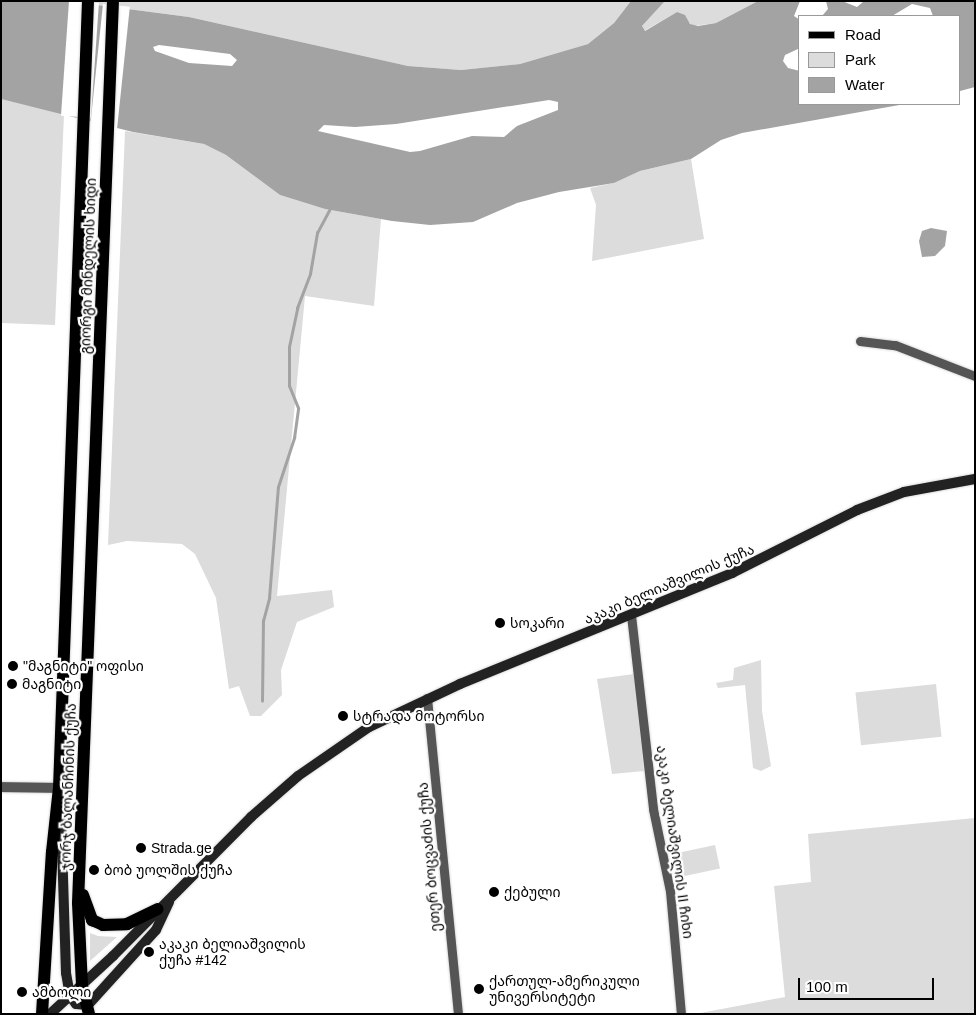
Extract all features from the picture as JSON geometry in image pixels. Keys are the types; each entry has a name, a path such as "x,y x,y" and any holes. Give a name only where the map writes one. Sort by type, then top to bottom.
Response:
{"main road":[{"name":"გიორგი მინდელის ხიდი","path":"42,1014 52,852 59,788 88,1"},
{"name":"გიორგი მინდელის ხიდი","path":"93,531 113,1"},
{"name":"აკაკი ბელიაშვილის ქუჩა","path":"50,1014 82,985 158,909 171,899 229,838 298,776 368,727 427,698 772,555 857,510 904,492 975,479"},
{"name":"ჯორჯ ბალანჩინის ქუჩა","path":"89,1009 82,985 79,879 93,531"},
{"path":"59,788 66,973 70,996 76,1004 89,1009"},
{"path":"79,879 88,914 103,926 127,924 158,909"},
{"name":"აკაკი ბელიაშვილის ქუჩა","path":"89,1009 156,930 171,899"}],"street":[{"path":"860,341 895,345 975,376"},
{"name":"აკაკი ბელიაშვილის II ჩიხი","path":"631,615 653,809 670,891 681,1014"},
{"name":"ეთერ ბოცვაძის ქუჩა","path":"427,698 458,1014"},
{"path":"1,788 59,788"}],"green space":[{"path":"66,1 631,1 614,23 588,44 520,64 461,70 408,66 189,17"},
{"path":"665,1 758,1 716,23 693,26 677,12 644,31 642,26"},
{"path":"1,99 64,114 55,325 1,323"},
{"path":"125,131 204,144 226,155 280,195 325,209 381,219 374,306 305,296 277,596 332,590 334,607 297,622 281,670 282,695 261,716 250,716 239,686 229,689 216,598 195,554 182,544 127,541 108,545"},
{"path":"691,159 704,239 592,261 596,205 590,188 614,183 640,171"},
{"path":"761,660 762,711 771,766 761,771 753,768 745,685 718,688 716,683 733,680 734,668"},
{"path":"634,674 644,771 612,774 597,679"},
{"path":"936,684 942,737 861,745 855,692"},
{"path":"975,818 975,1014 695,1014 785,997 774,886 811,882 808,834"},
{"path":"715,845 720,868 679,877 674,854"},
{"path":"90,933 98,936 117,937 90,961"}],"water":[{"path":"1,1 66,1 189,17 408,66 461,70 520,64 588,44 614,23 631,1 665,1 642,26 645,31 677,12 685,15 690,24 698,26 716,23 758,1 800,1 794,16 798,19 798,49 785,55 783,61 788,68 798,70 798,105 899,105 742,133 721,140 691,159 640,171 614,183 559,192 517,203 473,222 430,225 392,221 325,209 280,195 226,155 204,144 133,132 1,99","holes":["159,45 230,54 237,60 232,66 189,63 155,51 153,47","549,100 558,102 558,110 517,126 504,137 472,136 420,151 410,152 318,131 324,125 355,127 396,124"]},
{"path":"826,1 842,1 857,7 864,1 975,1 975,87 961,91 961,15 933,15 930,8 912,4 894,15 823,15 828,9"},
{"path":"931,228 947,231 945,246 935,256 922,257 919,241 922,231"}],"pier":[{"path":"69,1 99,3 91,118 61,116"},
{"path":"103,4 130,7 117,128 90,125"}],"waterway":[{"path":"262,701 263,621 269,598 278,487 294,438 298,408 289,386 289,347 297,308 310,274 317,233 329,210"}],"place":[{"name":"სოკარი","path":"500,623"},
{"name":"\"მაგნიტი\" ოფისი","path":"13,666"},
{"name":"მაგნიტი","path":"12,684"},
{"name":"სტრადა მოტორსი","path":"343,716"},
{"name":"Strada.ge","path":"141,848"},
{"name":"ბობ უოლშის ქუჩა","path":"94,870"},
{"name":"ქებული","path":"494,892"},
{"name":"აკაკი ბელიაშვილის ქუჩა #142","path":"149,952"},
{"name":"ქართულ-ამერიკული უნივერსიტეტი","path":"479,989"},
{"name":"ამბოლი","path":"22,992"}]}
